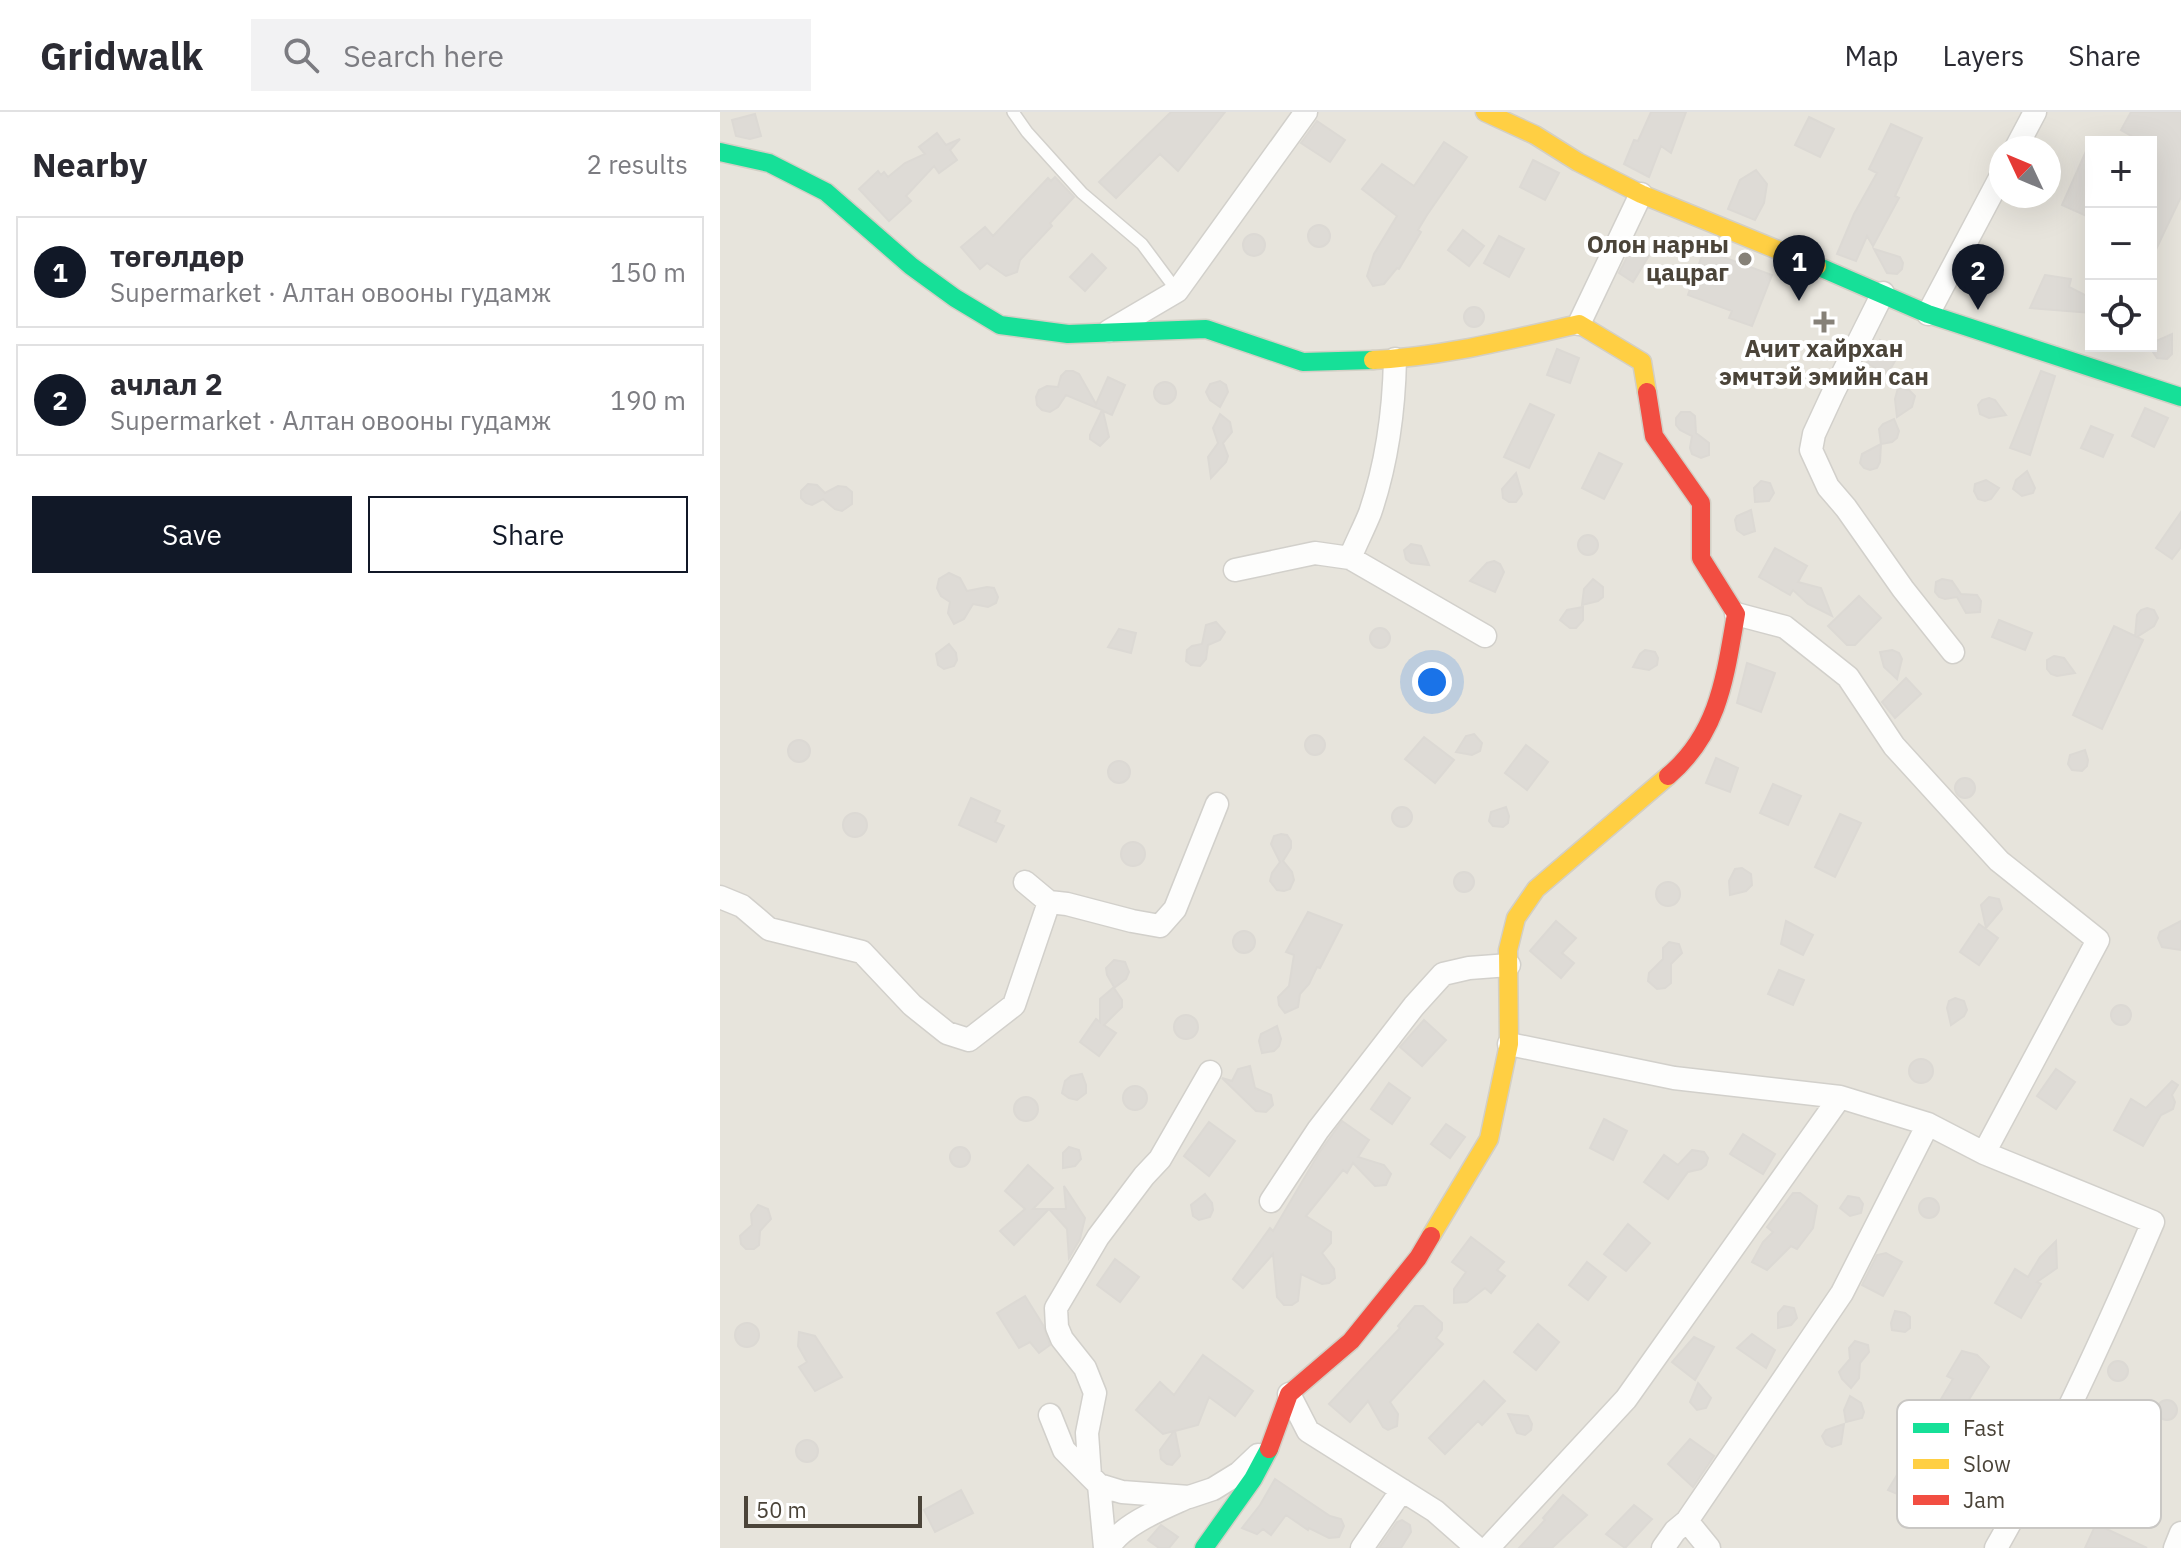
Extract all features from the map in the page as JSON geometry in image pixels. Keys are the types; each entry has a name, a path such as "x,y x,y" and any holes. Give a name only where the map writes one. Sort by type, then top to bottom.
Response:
{"street":[{"path":"1104,334 1177,291 1306,112"},
{"path":"1485,112 1535,135 1578,162 1641,194 1928,314 2181,397"},
{"path":"2022,136 2035,112"},
{"path":"720,152 769,163 826,192 911,266 1000,325 1068,334 1206,329 1303,362 1395,359 1491,344 1579,324 1642,362 1654,436 1701,503 1701,558 1736,614 1724,683 1709,727 1681,765 1536,889 1516,918 1508,950 1509,1044 1489,1139 1418,1258 1351,1341 1289,1394 1271,1444 1253,1479 1204,1548"},
{"path":"1579,324 1641,194"},
{"path":"1928,314 1989,199"},
{"path":"1883,293 1814,434 1811,450 1828,487 1953,652"},
{"path":"1350,558 1370,514 1383,461 1394,409 1395,359"},
{"path":"1235,570 1315,553 1350,558 1485,636"},
{"path":"1736,614 1785,627 1848,677 1894,746 1999,861 2098,940 1984,1153"},
{"path":"1025,882 1049,902 1160,926 1175,909 1217,804"},
{"path":"720,897 742,906 769,929 862,952 912,1005 947,1033 969,1040 1014,1005 1049,902"},
{"path":"1271,1201 1318,1130 1414,1006 1443,974 1469,968 1509,965"},
{"path":"1509,1044 1674,1078 1840,1097 1928,1124 1984,1153 2153,1222 2070,1400"},
{"path":"1107,1548 1087,1433 1095,1393 1085,1368 1062,1339 1057,1327 1056,1308 1098,1237 1160,1159 1210,1072"},
{"path":"1488,1548 1626,1399 1840,1097"},
{"path":"1663,1548 1687,1521 1842,1293 1928,1124"},
{"path":"1289,1394 1308,1431 1435,1511 1477,1548"},
{"path":"1050,1415 1064,1450 1095,1481 1122,1492 1189,1497"},
{"path":"1107,1548 1114,1538 1153,1514 1213,1489 1239,1473 1271,1444"},
{"path":"1362,1548 1402,1490"},
{"path":"1687,1521 1709,1548"},
{"path":"1996,1548 2007,1528"},
{"path":"2175,1548 2181,1533"}],"lane":[{"path":"1013,112 1082,193 1142,244 1177,291"}],"shaded area":[{"path":"720,112 2181,112 2181,1548 720,1548"}],"building":[{"path":"1171,112 1225,112 1178,171 1160,154 1116,198 1099,182"},
{"path":"1651,112 1686,112 1671,153 1661,146 1649,177 1624,164"},
{"path":"2131,112 2181,112 2181,197 2157,247 2157,136 2132,136 2121,130"},
{"path":"755,114 761,136 750,139 736,136 732,120"},
{"path":"1809,117 1834,129 1820,157 1795,145"},
{"path":"1317,121 1345,140 1330,162 1301,143"},
{"path":"1891,124 1922,138 1895,196 1899,198 1873,246 1867,236 1856,261 1837,254 1854,214 1877,173 1869,169"},
{"path":"937,133 946,145 960,139 950,150 957,160 939,173 934,166 906,196 911,201 889,221 859,189 878,171 888,177 905,163 925,154 919,147"},
{"path":"1444,142 1467,157 1427,215 1418,230 1421,232 1399,269 1384,284 1373,286 1367,276 1374,254 1397,216 1362,189 1382,164 1414,186"},
{"path":"2085,153 2085,215 2062,205"},
{"path":"1533,160 1559,173 1545,200 1520,187"},
{"path":"1756,170 1767,184 1764,203 1755,220 1728,209 1740,180"},
{"path":"1055,177 1074,197 1020,260 1017,272 1006,276 987,263 980,269 961,247 985,227 993,236 1048,178 1051,181"},
{"path":"1319,225 1327,228 1330,236 1327,244 1319,247 1311,244 1308,236 1311,228"},
{"path":"1463,230 1484,246 1469,266 1448,250"},
{"path":"1254,234 1262,237 1265,245 1262,253 1254,256 1246,253 1243,245 1246,237"},
{"path":"1499,236 1524,249 1509,277 1484,263"},
{"path":"1636,239 1653,249 1633,282 1619,273"},
{"path":"1874,249 1900,257 1902,269 1897,274 1887,273"},
{"path":"1704,250 1772,275 1752,326 1729,318 1732,311 1688,295"},
{"path":"1092,254 1106,268 1085,291 1070,277"},
{"path":"2045,275 2071,279 2069,287 2085,295 2085,313 2030,308"},
{"path":"1474,307 1481,310 1484,317 1481,324 1474,327 1467,324 1464,317 1467,310"},
{"path":"2172,334 2172,354 2167,359 2157,358 2153,352 2157,352 2157,341"},
{"path":"1880,340 1900,352 1887,375 1867,363"},
{"path":"1557,349 1579,358 1570,383 1547,375"},
{"path":"1066,371 1079,374 1096,404 1108,377 1125,385 1112,415 1103,411 1109,437 1100,446 1090,439 1090,435 1102,410 1066,395 1050,412 1037,405 1039,390 1047,386 1058,387"},
{"path":"2041,371 2055,376 2030,455 2010,448"},
{"path":"1220,381 1226,385 1228,392 1220,407 1210,400 1206,392 1210,384"},
{"path":"1165,382 1173,385 1176,393 1173,401 1165,404 1157,401 1154,393 1157,385"},
{"path":"1898,388 1909,390 1915,396 1912,407 1897,417 1895,399"},
{"path":"1989,398 1995,400 2006,415 1989,418 1980,414 1978,405"},
{"path":"1530,404 1554,415 1529,468 1504,457"},
{"path":"2145,408 2168,418 2154,447 2132,436"},
{"path":"1681,412 1690,412 1695,416 1696,433 1709,443 1709,455 1701,458 1692,454 1692,436 1676,425 1676,418"},
{"path":"1220,414 1230,422 1232,432 1223,443 1228,456 1226,462 1211,478 1208,457 1218,443 1213,428"},
{"path":"1894,419 1899,431 1897,438 1881,444 1879,429"},
{"path":"2091,426 2113,435 2103,457 2081,448"},
{"path":"1881,444 1877,468 1864,468 1860,463 1862,454"},
{"path":"1599,453 1622,464 1604,499 1582,488"},
{"path":"2027,471 2035,488 2033,493 2022,496 2013,489 2016,480"},
{"path":"1516,473 1522,494 1516,502 1509,502 1503,498 1502,489"},
{"path":"1986,480 1999,488 1991,499 1985,501 1978,499 1974,491 1975,484"},
{"path":"1761,481 1770,483 1774,493 1769,501 1755,502 1754,488"},
{"path":"808,484 817,485 825,493 838,486 846,487 852,492 852,504 842,511 823,499 812,505 806,503 801,498 801,491"},
{"path":"1751,510 1755,531 1744,535 1737,530 1735,520"},
{"path":"2181,512 2181,547 2172,559 2156,548"},
{"path":"1588,535 1595,538 1598,545 1595,552 1588,555 1581,552 1578,545 1581,538"},
{"path":"1411,544 1421,546 1429,565 1411,563 1406,559 1404,550"},
{"path":"1775,548 1807,566 1798,582 1821,588 1832,616 1808,604 1793,590 1790,595 1759,577"},
{"path":"1494,561 1500,564 1504,572 1495,592 1470,581 1487,563"},
{"path":"949,573 960,578 967,591 994,588 998,597 996,603 988,607 973,604 964,619 954,624 948,613 950,602 941,596 937,588 939,579"},
{"path":"1593,579 1603,587 1603,597 1582,605 1584,589"},
{"path":"1942,579 1952,581 1961,594 1977,595 1981,601 1980,612 1966,613 1957,597 1939,597 1935,592 1936,582"},
{"path":"1859,596 1881,618 1855,645 1847,645 1828,626"},
{"path":"1583,607 1583,620 1576,628 1570,628 1560,620 1567,610"},
{"path":"2147,608 2154,610 2158,618 2154,626 2137,637 2143,640 2102,729 2073,715 2114,626 2135,636 2137,615"},
{"path":"1999,620 2032,633 2025,650 1992,637"},
{"path":"1216,622 1225,632 1220,640 1208,645 1206,659 1200,666 1191,665 1186,661 1187,650 1202,644 1206,625"},
{"path":"1380,628 1387,631 1390,638 1387,645 1380,648 1373,645 1370,638 1373,631"},
{"path":"1119,629 1136,633 1131,653 1108,647"},
{"path":"949,644 957,660 954,666 944,669 938,665 936,654"},
{"path":"1645,650 1655,652 1657,665 1649,670 1633,667 1640,654"},
{"path":"1892,650 1899,653 1902,659 1897,679 1884,667 1880,652"},
{"path":"2054,656 2064,658 2075,673 2051,674 2047,669 2047,660"},
{"path":"1747,663 1775,673 1761,712 1737,703"},
{"path":"1906,678 1921,694 1895,718 1882,702"},
{"path":"1474,734 1482,743 1480,751 1472,755 1456,752 1466,736"},
{"path":"1315,735 1322,738 1325,745 1322,752 1315,755 1308,752 1305,745 1308,738"},
{"path":"1424,737 1454,760 1435,783 1405,759"},
{"path":"795,740 803,740 810,751 803,762 795,762 788,755 788,747"},
{"path":"1526,745 1548,762 1527,790 1505,773"},
{"path":"2085,750 2087,766 2082,771 2072,770 2068,764 2070,755"},
{"path":"1716,758 1738,768 1730,792 1706,783"},
{"path":"1119,761 1127,764 1130,772 1127,780 1119,783 1111,780 1108,772 1111,764"},
{"path":"1965,778 1972,781 1975,788 1972,795 1965,798 1958,795 1955,788 1958,781"},
{"path":"1773,784 1801,796 1788,825 1760,813"},
{"path":"971,798 1000,811 995,822 1004,826 996,842 959,825"},
{"path":"1402,807 1409,810 1412,817 1409,824 1402,827 1395,824 1392,817 1395,810"},
{"path":"1506,807 1508,823 1503,827 1493,826 1489,821 1491,812"},
{"path":"855,813 863,817 867,825 863,833 855,837 847,833 843,825 847,817"},
{"path":"1840,814 1861,823 1835,877 1815,867"},
{"path":"1287,835 1291,841 1291,848 1283,861 1294,880 1290,889 1284,891 1277,890 1270,881 1280,862 1271,844 1274,836"},
{"path":"1133,842 1142,845 1145,854 1142,863 1133,866 1124,863 1121,854 1124,845"},
{"path":"1742,868 1751,874 1752,885 1746,891 1730,895 1729,881 1735,869"},
{"path":"1464,872 1471,875 1474,882 1471,889 1464,892 1457,889 1454,882 1457,875"},
{"path":"1668,882 1679,889 1680,894 1673,905 1668,906 1657,899 1656,894 1663,883"},
{"path":"1989,897 1999,899 2002,909 1986,928 1981,905"},
{"path":"1308,912 1342,925 1320,968 1317,967 1300,994 1298,1007 1285,1013 1278,997 1289,986 1294,955 1286,952"},
{"path":"1556,921 1576,938 1562,953 1574,963 1561,978 1530,951"},
{"path":"1786,921 1813,935 1803,955 1781,944"},
{"path":"2181,921 2181,950 2162,947 2158,938 2160,932"},
{"path":"1979,924 1998,938 1979,965 1960,952"},
{"path":"1244,931 1252,934 1255,942 1252,950 1244,953 1236,950 1233,942 1236,934"},
{"path":"1669,942 1679,944 1682,953 1671,964 1671,983 1657,989 1648,981 1649,973 1663,959 1663,948"},
{"path":"1114,960 1125,962 1129,972 1126,979 1114,988 1122,1000 1122,1007 1104,1025 1116,1033 1099,1056 1080,1042 1096,1019 1100,1022 1100,999 1114,987 1106,968"},
{"path":"1779,970 1804,980 1793,1005 1768,994"},
{"path":"1955,998 1964,1001 1967,1010 1951,1025 1947,1008 1949,1001"},
{"path":"2121,1005 2128,1008 2131,1015 2128,1022 2121,1025 2114,1022 2111,1015 2114,1008"},
{"path":"1186,1015 1197,1022 1198,1027 1191,1038 1186,1039 1175,1032 1174,1027 1181,1016"},
{"path":"1424,1020 1446,1040 1422,1066 1400,1047"},
{"path":"1277,1026 1281,1039 1279,1046 1274,1051 1262,1053 1261,1034"},
{"path":"1921,1059 1932,1066 1933,1071 1926,1082 1921,1083 1910,1076 1909,1071 1916,1060"},
{"path":"1250,1066 1255,1088 1271,1095 1273,1105 1266,1112 1256,1111 1222,1078 1232,1081 1238,1069"},
{"path":"2056,1069 2075,1082 2056,1109 2037,1096"},
{"path":"1082,1074 1086,1093 1077,1100 1062,1093 1065,1081"},
{"path":"2172,1081 2178,1085 2172,1095 2175,1102 2173,1109 2161,1115 2143,1146 2114,1130 2131,1099 2146,1108"},
{"path":"1389,1083 1410,1098 1392,1124 1371,1109"},
{"path":"1135,1086 1146,1093 1147,1098 1140,1109 1135,1110 1124,1103 1123,1098 1130,1087"},
{"path":"1026,1097 1037,1104 1038,1109 1031,1120 1026,1121 1015,1114 1014,1109 1021,1098"},
{"path":"1604,1119 1627,1131 1613,1160 1590,1148"},
{"path":"1342,1121 1369,1140 1358,1157 1384,1165 1391,1174 1386,1185 1375,1186 1353,1163 1347,1173 1343,1170 1306,1216 1331,1232 1331,1243 1322,1253 1334,1269 1335,1278 1322,1284 1301,1274 1298,1301 1284,1305 1277,1297 1273,1254 1243,1288 1233,1279 1270,1228 1273,1231 1319,1153"},
{"path":"1209,1122 1235,1141 1209,1176 1184,1156"},
{"path":"1446,1124 1465,1137 1450,1158 1431,1144"},
{"path":"1743,1134 1775,1154 1763,1174 1730,1154"},
{"path":"960,1147 967,1150 970,1157 967,1164 960,1167 953,1164 950,1157 953,1150"},
{"path":"1069,1147 1079,1150 1081,1159 1075,1166 1063,1168 1063,1153"},
{"path":"1692,1150 1704,1152 1708,1158 1706,1165 1688,1172 1668,1199 1644,1182 1664,1155 1678,1165"},
{"path":"1028,1165 1053,1188 1033,1209 1049,1209 1014,1245 1000,1231 1025,1209 1005,1191"},
{"path":"1064,1186 1085,1218 1080,1239 1069,1258 1067,1229 1049,1209 1066,1209"},
{"path":"1793,1193 1800,1193 1817,1206 1813,1228 1797,1249 1791,1246 1767,1270 1752,1262 1763,1242 1773,1232 1767,1227"},
{"path":"1205,1194 1213,1210 1210,1217 1199,1220 1193,1216 1191,1205"},
{"path":"1848,1196 1859,1198 1863,1204 1861,1213 1850,1216 1840,1208"},
{"path":"1929,1198 1936,1201 1939,1208 1936,1215 1929,1218 1922,1215 1919,1208 1922,1201"},
{"path":"758,1205 768,1209 771,1219 760,1231 759,1245 746,1249 741,1244 740,1236 752,1225 751,1214"},
{"path":"1628,1224 1650,1243 1626,1271 1604,1254"},
{"path":"1471,1237 1504,1262 1497,1270 1505,1276 1491,1293 1485,1288 1467,1302 1454,1303 1454,1289 1466,1272 1452,1262"},
{"path":"2056,1241 2057,1268 2037,1282 2041,1284 2021,1318 1995,1303 2015,1269 2028,1277 2040,1257"},
{"path":"1886,1253 1902,1262 1883,1296 1862,1285 1877,1255"},
{"path":"1115,1259 1139,1277 1120,1302 1097,1285"},
{"path":"1587,1262 1606,1277 1588,1300 1569,1285"},
{"path":"1025,1296 1043,1325 1050,1345 1039,1353 1030,1342 1019,1348 997,1313"},
{"path":"1415,1306 1423,1306 1442,1323 1442,1330 1436,1338 1443,1344 1390,1402 1398,1414 1397,1426 1388,1430 1383,1427 1368,1401 1350,1422 1329,1404 1400,1328 1398,1326"},
{"path":"1784,1306 1794,1308 1797,1318 1791,1325 1778,1328 1778,1313"},
{"path":"1895,1311 1910,1317 1910,1328 1905,1332 1892,1330"},
{"path":"747,1323 755,1327 759,1335 755,1343 747,1347 739,1343 735,1335 739,1327"},
{"path":"1538,1324 1559,1342 1536,1370 1514,1352"},
{"path":"799,1332 815,1336 842,1377 815,1391 799,1367 807,1362 798,1346"},
{"path":"1752,1334 1775,1350 1766,1368 1737,1348"},
{"path":"1694,1337 1714,1347 1695,1380 1672,1362"},
{"path":"1855,1341 1868,1345 1869,1352 1860,1363 1859,1378 1851,1388 1839,1372 1850,1359 1849,1348"},
{"path":"1962,1351 1977,1355 1989,1367 1969,1400 1941,1400 1953,1379 1947,1376"},
{"path":"1203,1355 1253,1391 1235,1416 1209,1397 1198,1425 1175,1431 1180,1456 1172,1465 1167,1464 1161,1459 1160,1450 1174,1431 1163,1434 1136,1410 1160,1382 1174,1395"},
{"path":"2118,1361 2125,1364 2128,1371 2125,1378 2118,1381 2111,1378 2108,1371 2111,1364"},
{"path":"1484,1381 1505,1401 1482,1425 1478,1421 1445,1454 1429,1438"},
{"path":"1698,1383 1711,1398 1706,1408 1697,1410 1690,1402"},
{"path":"1850,1396 1861,1403 1864,1412 1862,1418 1846,1422 1844,1410"},
{"path":"2167,1400 2176,1406 2174,1417 2167,1420 2161,1418 2161,1402"},
{"path":"1508,1414 1528,1416 1531,1430 1525,1435 1517,1433"},
{"path":"1844,1424 1841,1444 1832,1447 1826,1444 1822,1436 1826,1430"},
{"path":"1690,1439 1714,1456 1693,1487 1668,1464"},
{"path":"807,1440 818,1451 807,1462 796,1451"},
{"path":"1897,1475 1897,1494 1888,1490"},
{"path":"1275,1479 1330,1516 1341,1519 1344,1526 1339,1537 1329,1538 1308,1530 1286,1515 1271,1535 1263,1529 1257,1534 1242,1528"},
{"path":"961,1490 973,1513 935,1532 924,1510"},
{"path":"1563,1495 1587,1515 1552,1548 1519,1548 1545,1520 1543,1518"},
{"path":"1634,1505 1652,1519 1625,1548 1606,1534"},
{"path":"1402,1520 1410,1525 1411,1532 1401,1548 1379,1548 1397,1522"},
{"path":"1161,1525 1178,1537 1169,1548 1159,1548 1148,1540"},
{"path":"2094,1528 2104,1528 2147,1548 2085,1548"}],"traffic: fast":[{"path":"720,152 769,163 826,192 911,266 1000,325 1068,334 1206,329 1303,362 1373,360"},
{"path":"1817,266 1928,314 2181,397"},
{"path":"1204,1548 1253,1479 1269,1449"}],"traffic: slow":[{"path":"1485,112 1535,135 1578,162 1641,194 1817,266"},
{"path":"1373,360 1451,351 1579,324 1642,362 1647,392"},
{"path":"1431,1236 1489,1139 1509,1044 1508,950 1516,918 1536,889 1668,776"}],"traffic: jam":[{"path":"1647,392 1654,436 1701,503 1701,558 1736,614 1723,682 1709,722 1699,741 1668,776"},
{"path":"1269,1449 1289,1394 1351,1341 1418,1258 1431,1236"}],"place":[{"name":"Олон нарны цацраг","path":"1745,259"},
{"name":"төгөлдөр","path":"1799,301"},
{"name":"ачлал 2","path":"1978,310"},
{"name":"Ачит хайрхан эмчтэй эмийн сан","path":"1824,322"}]}
